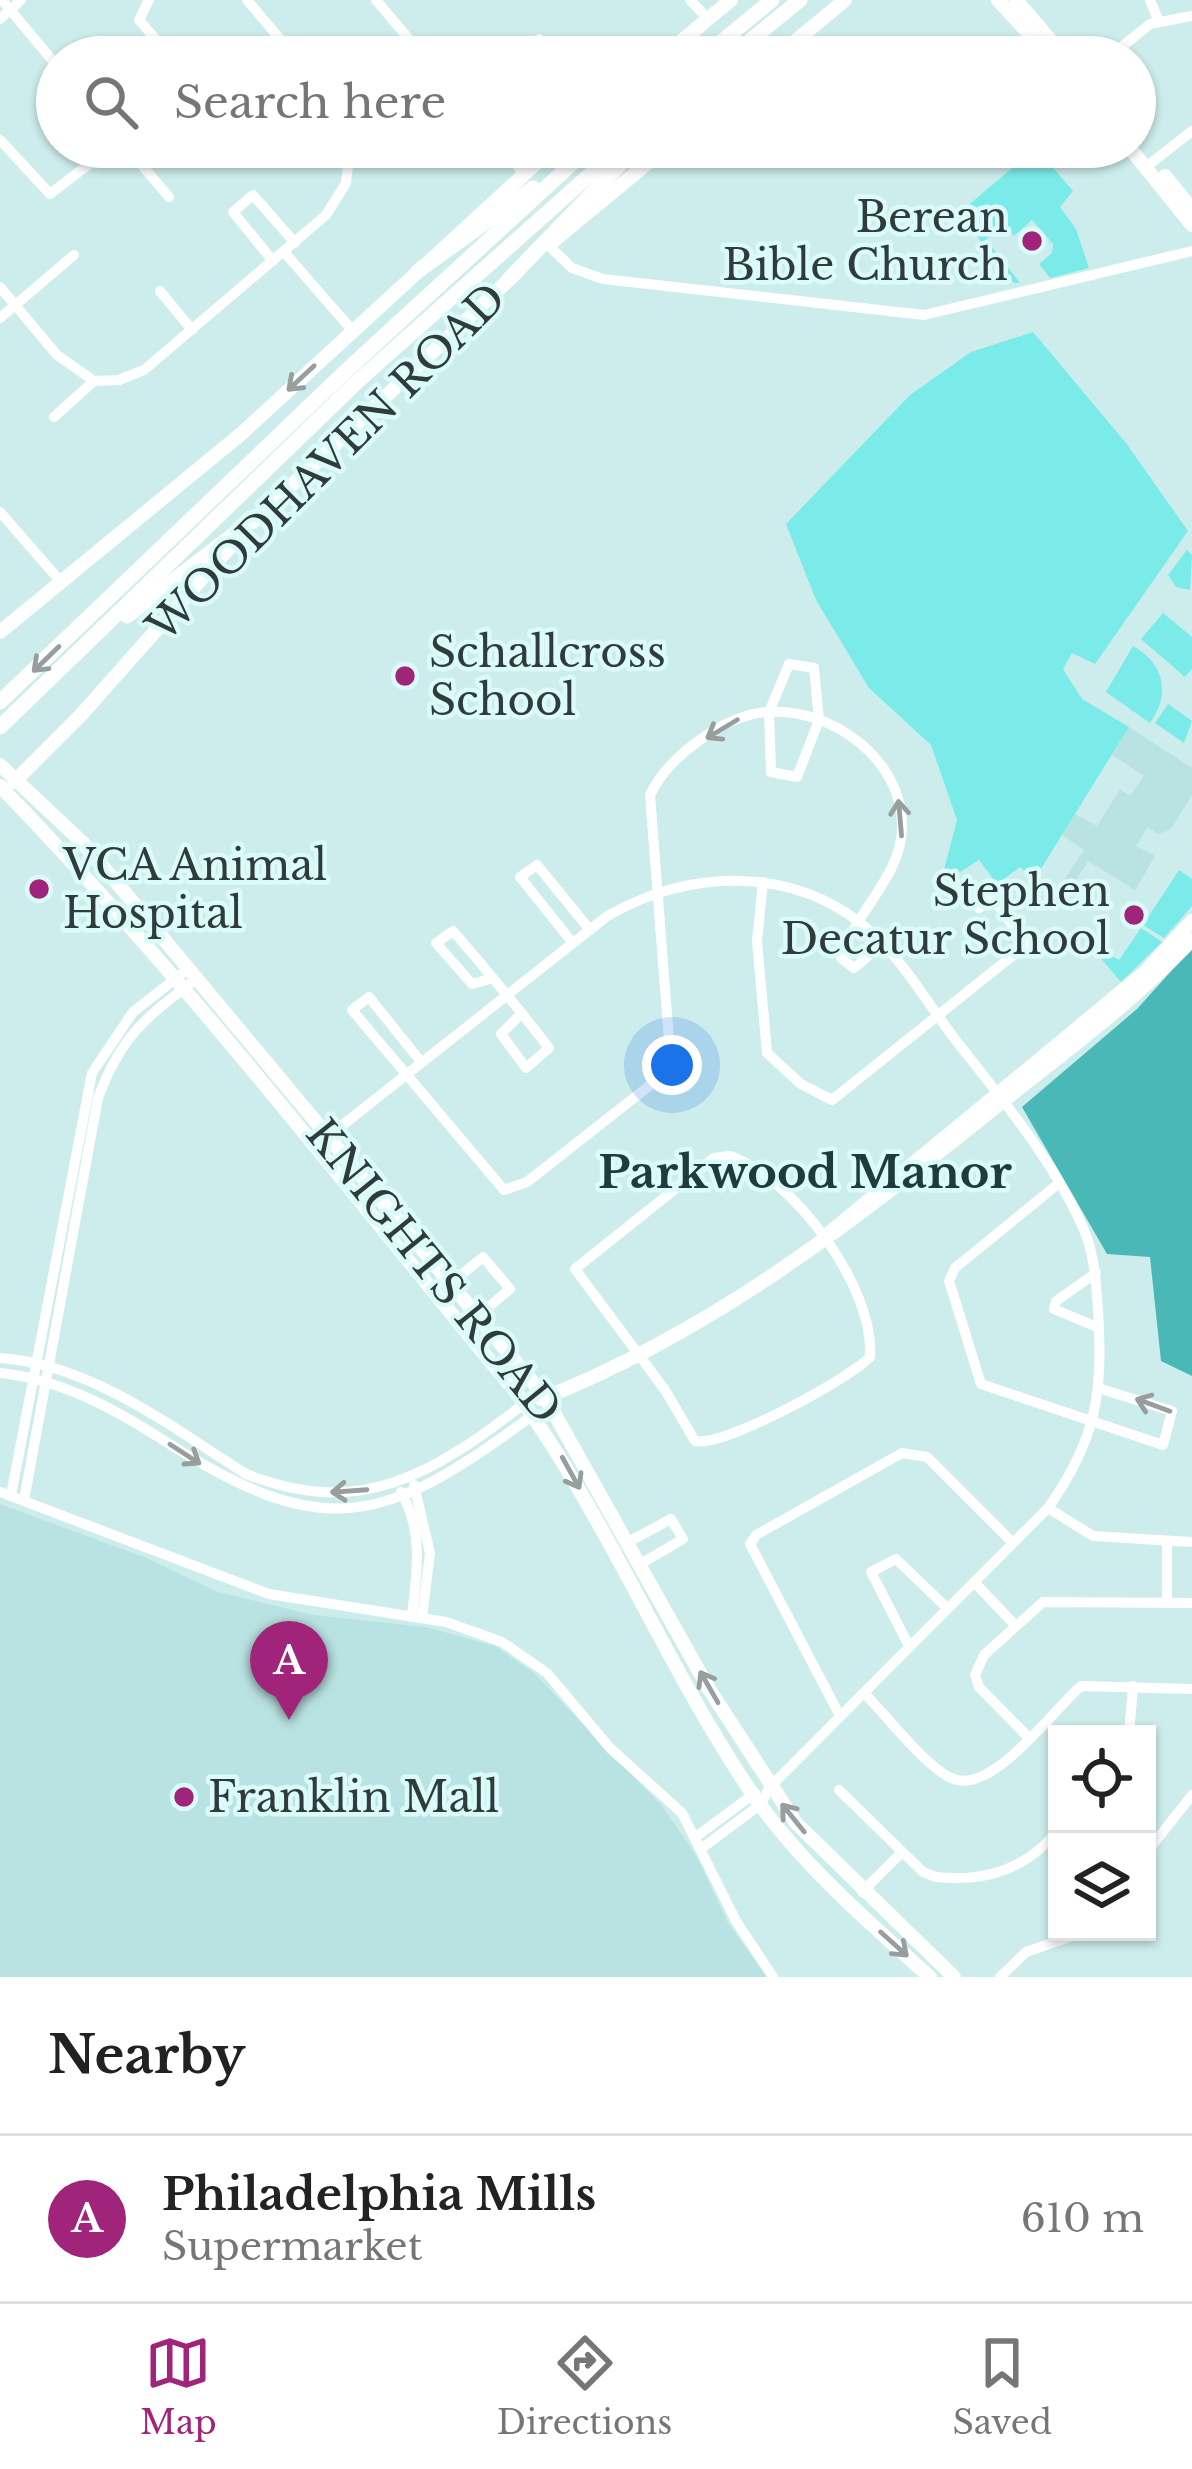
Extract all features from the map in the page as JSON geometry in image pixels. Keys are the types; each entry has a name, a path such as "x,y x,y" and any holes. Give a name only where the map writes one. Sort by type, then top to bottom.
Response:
{"highway":[{"path":"728,36 772,0"},
{"path":"756,36 800,0"},
{"path":"418,271 561,168"},
{"name":"WOODHAVEN ROAD","path":"0,702 347,370 567,168"},
{"name":"WOODHAVEN ROAD","path":"0,727 358,381 596,168"},
{"path":"509,279 536,245 615,168"},
{"path":"65,667 258,516"}],"main road":[{"path":"687,36 731,0"},
{"path":"801,36 845,0"},
{"path":"998,0 1031,36"},
{"path":"1016,0 1046,36"},
{"name":"WOODHAVEN ROAD","path":"0,632 224,448 529,168"},
{"name":"WOODHAVEN ROAD","path":"4,781 258,516 509,279 642,168"},
{"path":"1152,168 1192,225"},
{"path":"1153,168 1192,209"},
{"name":"KNIGHTS ROAD","path":"4,781 185,979 545,1397 769,1787 866,1895 955,1977"},
{"path":"529,1409 740,1301 1000,1097 1144,973 1192,921"},
{"path":"1000,1097 1128,1002 1192,940"},
{"name":"KNIGHTS ROAD","path":"185,979 529,1409 564,1460 757,1799 857,1912 930,1977"},
{"path":"625,1572 642,1563"},
{"path":"857,1912 866,1895"}],"street":[{"path":"21,0 4,10 36,44"},
{"path":"149,0 139,20 153,36"},
{"path":"247,0 277,36"},
{"path":"376,0 406,36"},
{"path":"690,0 708,19"},
{"path":"1150,0 1159,22"},
{"path":"1139,36 1159,22 1192,16"},
{"path":"1156,158 1192,130"},
{"path":"0,140 50,194 84,168"},
{"path":"144,168 169,197"},
{"path":"0,286 64,362 94,381 119,380 144,370 296,243 338,201 349,168"},
{"path":"519,168 523,173"},
{"path":"296,243 253,195 233,212 352,330"},
{"path":"549,245 572,268 603,279 924,315 1192,251"},
{"path":"0,318 74,255"},
{"path":"160,291 192,330"},
{"path":"54,417 94,381"},
{"path":"0,512 61,582"},
{"path":"789,664 814,668 819,720 797,777 771,772 769,712 789,664"},
{"path":"421,1062 369,997 354,1013 501,1187 527,1182 663,1075 669,1064 650,797 658,777 727,723 769,712 819,720 863,746 888,775 900,803 898,855 840,953 846,966 854,968 882,945"},
{"path":"572,942 520,877 537,865 590,930"},
{"path":"325,1139 590,930 657,891 725,879 763,882 809,895 859,924 882,945 1000,1097 1080,1221 1096,1273 1101,1388 1080,1458 1048,1508 757,1799 700,1842"},
{"path":"763,882 757,941 766,1053 801,1084 832,1100 1026,945 993,898 979,908"},
{"path":"493,978 472,984 436,944 453,931 508,995 522,1013 549,1048 526,1068 501,1034 522,1013"},
{"path":"24,1500 39,1378 92,1073 133,1012 185,979"},
{"path":"730,1156 778,1186 824,1239 865,1320 871,1346 867,1360 730,1436 705,1444 695,1441 576,1268 714,1158 730,1156"},
{"path":"1058,1184 949,1275 986,1387 1163,1445 1172,1411 1101,1388"},
{"path":"451,1284 483,1257 510,1289 478,1316"},
{"path":"1096,1273 1056,1301 1054,1309 1099,1328"},
{"path":"0,1358 42,1363 85,1378 274,1485 327,1493 400,1490"},
{"path":"0,1373 39,1378 86,1396 233,1485 268,1498 338,1509 456,1471 529,1409"},
{"path":"39,1378 6,1494 269,1594 417,1616 478,1631 536,1664 610,1748 682,1813 736,1921 773,1977"},
{"path":"841,1716 750,1544 766,1526 902,1453 915,1453 927,1457 1012,1542"},
{"path":"414,1484 430,1553 417,1616"},
{"path":"400,1490 418,1554 417,1616"},
{"path":"1048,1508 1093,1536 1192,1542"},
{"path":"630,1541 670,1520 683,1540 642,1563"},
{"path":"1167,1541 1167,1602"},
{"path":"910,1646 871,1572 896,1559 947,1608"},
{"path":"974,1582 1014,1624"},
{"path":"1028,1737 979,1687 975,1675 977,1664 1014,1624 1043,1602 1192,1603"},
{"path":"864,1693 952,1778 978,1781 990,1775 1082,1686 1192,1690"},
{"path":"1131,1725 1133,1686"},
{"path":"839,1790 923,1872 952,1879 1029,1862 1055,1833"},
{"path":"1156,1841 1192,1795"},
{"path":"866,1895 902,1852"},
{"path":"1000,1977 1026,1952 1058,1941"}],"shaded area":[{"path":"1012,168 1053,168 1073,191 1060,207 1076,229 1089,268 1050,278 1039,264 1052,253 1053,244 1032,220 1014,236 1004,226 986,239 1020,283 1014,283 959,213"},
{"path":"1033,332 1126,443 1188,531 1095,664 1072,653 1063,669 1082,699 1129,727 1034,880 1020,867 997,884 979,860 949,879 942,877 957,820 931,745 869,688 816,600 786,524 910,395 971,352"},
{"path":"1187,550 1192,555 1190,590 1176,587 1168,575"},
{"path":"1163,613 1192,637 1192,669 1185,677 1141,639"},
{"path":"1133,646 1152,661 1161,680 1161,701 1150,723 1106,692"},
{"path":"1168,704 1192,721 1184,743 1155,723"},
{"path":"1129,727 1192,768 1192,795 1171,829 1159,834 1148,827 1136,846 1155,856 1135,890 1088,861 1075,882 1063,882 1084,850 1062,835 1075,814 1097,826 1120,789 1130,796 1144,776 1112,755"},
{"path":"1179,870 1192,879 1192,906 1164,938 1143,925"},
{"path":"1141,928 1162,942 1121,982 1097,954 1100,949 1119,960"},
{"path":"1192,948 1192,1376 1161,1361 1150,1257 1107,1254 1022,1107 1137,1009"},
{"path":"0,1504 144,1557 218,1592 314,1615 426,1627 495,1646 534,1673 662,1806 697,1857 728,1923 767,1977 0,1977"}],"place":[{"name":"Berean Bible Church","path":"1032,241"},
{"name":"Schallcross School","path":"405,676"},
{"name":"VCA Animal Hospital","path":"39,889"},
{"name":"Stephen Decatur School","path":"1134,915"},
{"name":"Philadelphia Mills","path":"289,1720"},
{"name":"Franklin Mall","path":"184,1797"}],"district":[{"name":"Parkwood Manor","path":"805,1172"}]}
